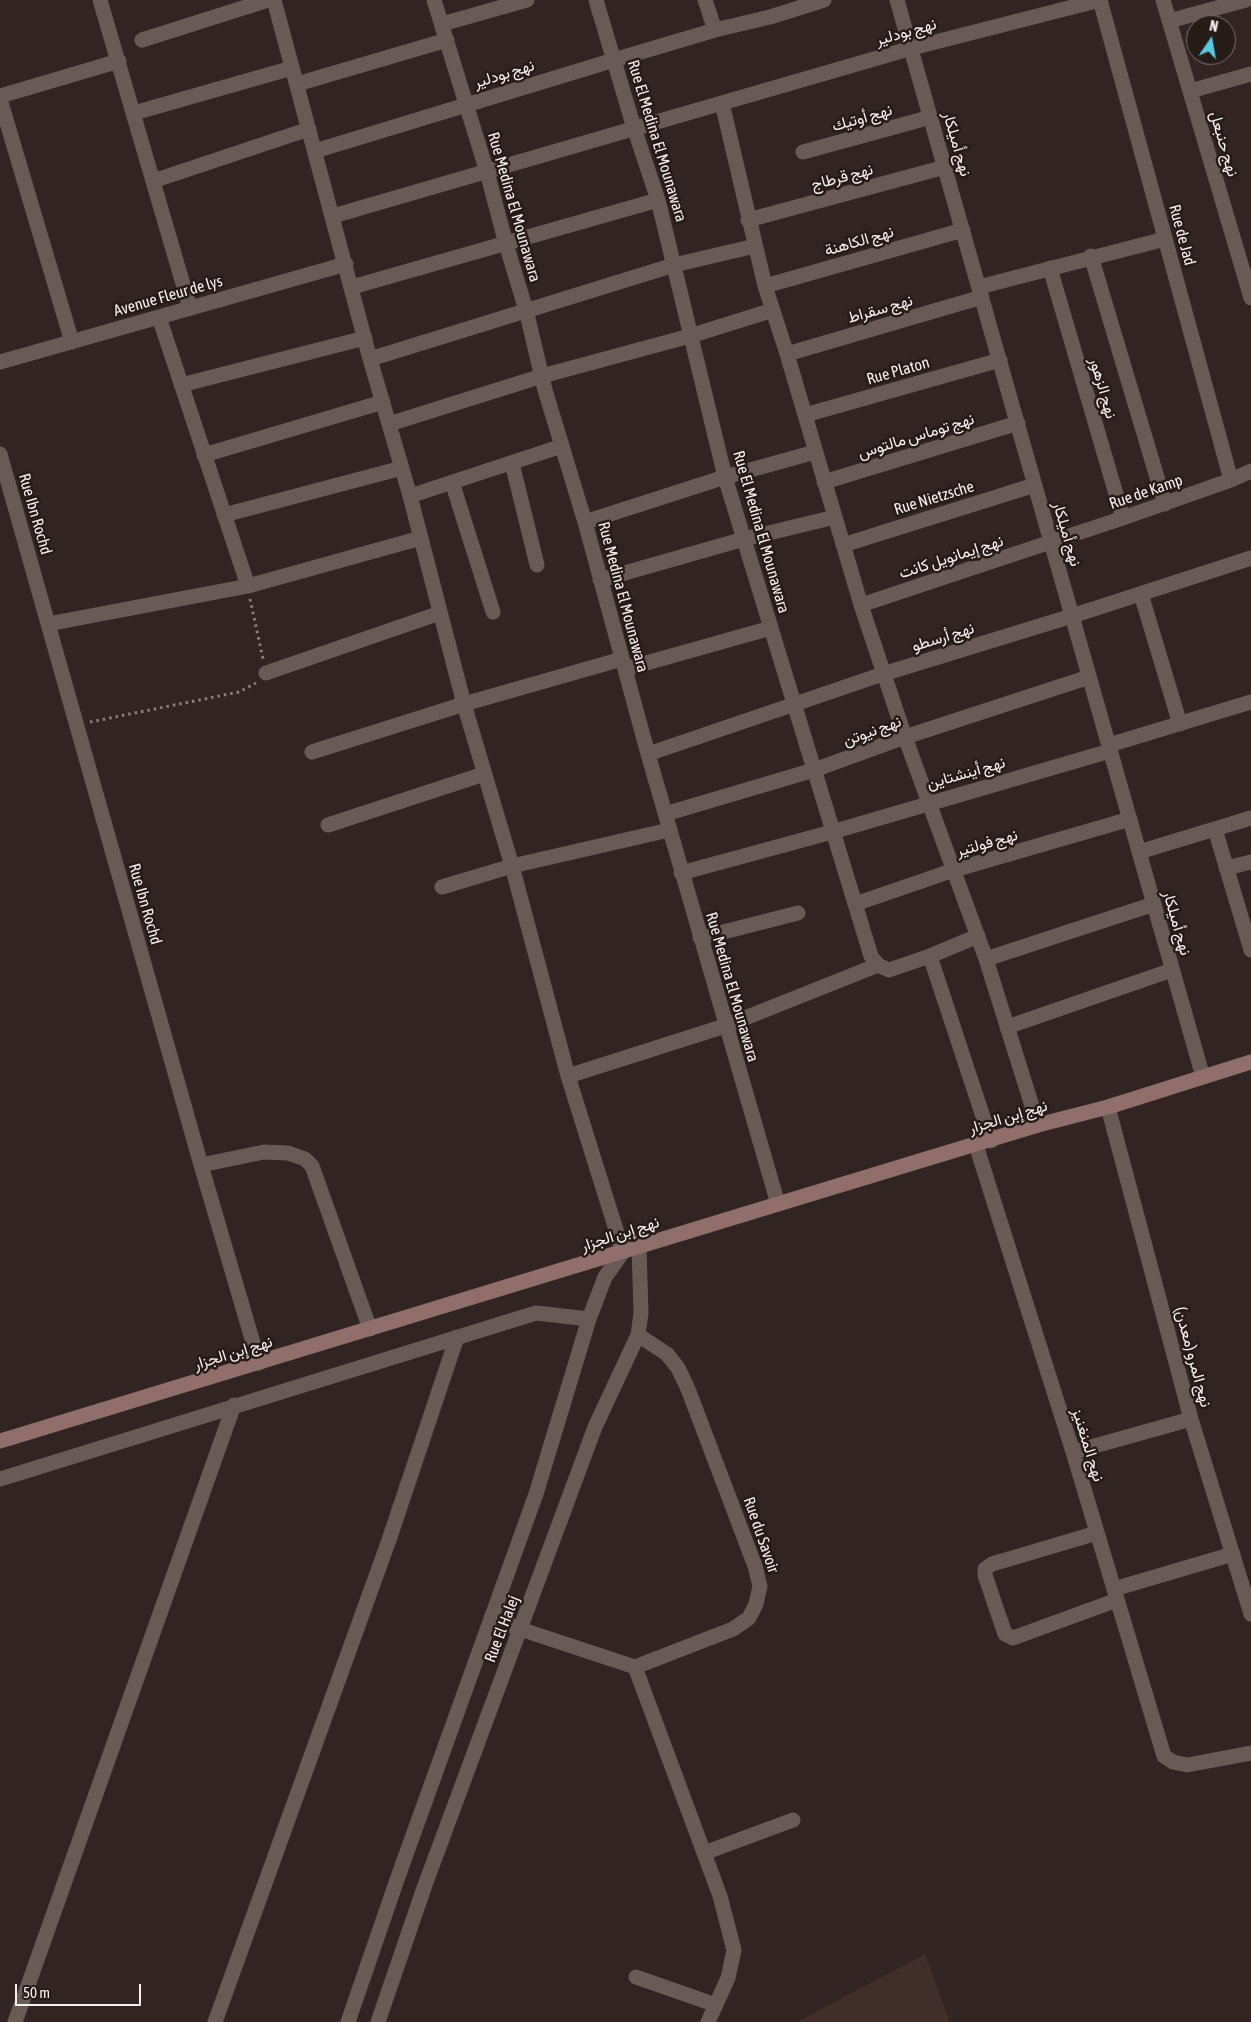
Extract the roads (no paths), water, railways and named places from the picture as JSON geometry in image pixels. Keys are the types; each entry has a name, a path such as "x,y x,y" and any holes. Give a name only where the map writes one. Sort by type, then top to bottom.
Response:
{"street":[{"path":"100,0 190,308"},
{"path":"142,40 268,0"},
{"path":"274,0 370,359 410,496 464,704 512,866 568,1076 623,1252"},
{"name":"Rue Medina El Mounawara","path":"434,0 487,172 681,873 778,1204"},
{"path":"442,24 527,0"},
{"name":"Rue El Medina El Mounawara","path":"596,0 634,128 658,200 725,477 832,832 871,956 878,966"},
{"path":"705,0 715,30"},
{"name":"نهج بودلير","path":"315,151 465,104 715,30 770,17 824,0"},
{"name":"نهج أميلكار","path":"898,0 1202,1077"},
{"name":"نهج بودلير","path":"333,216 912,48 1100,0"},
{"name":"Rue de Jad","path":"1100,0 1231,480"},
{"name":"نهج حنبعل","path":"1163,0 1251,298"},
{"path":"1169,21 1246,0"},
{"path":"296,84 446,40"},
{"path":"72,342 0,97 119,61"},
{"path":"134,113 292,68"},
{"path":"1190,91 1251,74"},
{"path":"722,103 765,286 861,604 905,737 986,959 1038,1125"},
{"name":"نهج أوتيك","path":"803,152 931,117"},
{"path":"153,181 309,130"},
{"name":"نهج قرطاج","path":"748,220 945,167"},
{"path":"352,287 658,200"},
{"name":"نهج الكاهنة","path":"765,286 963,230"},
{"name":"نهج سقراط","path":"787,354 1050,268 1091,256 1165,239"},
{"path":"370,359 674,265 755,246"},
{"path":"1091,256 1165,504"},
{"name":"Avenue Fleur de lys","path":"0,362 346,264"},
{"name":"نهج الزهور","path":"1050,268 1123,518"},
{"path":"389,424 542,376 690,336 773,310"},
{"path":"159,317 248,586"},
{"path":"181,385 365,338"},
{"name":"Rue Platon","path":"805,415 1000,360"},
{"path":"204,455 383,402"},
{"name":"نهج توماس مالتوس","path":"824,482 1018,423"},
{"path":"410,496 562,446"},
{"path":"585,522 725,477 815,452"},
{"name":"Rue Ibn Rochd","path":"0,454 201,1165 259,1363"},
{"path":"512,463 537,565"},
{"path":"224,515 402,468"},
{"name":"Rue de Kamp","path":"1051,543 1165,504 1251,471"},
{"path":"452,482 493,612"},
{"name":"Rue Nietzsche","path":"843,545 1035,485"},
{"path":"600,580 744,539 835,517"},
{"path":"48,624 248,586 421,538"},
{"name":"نهج إيمانويل كانت","path":"861,604 1051,543"},
{"name":"نهج أرسطو","path":"648,754 794,706 883,674 1072,616 1251,558"},
{"path":"1141,594 1180,724"},
{"path":"266,673 440,613"},
{"path":"312,752 464,704 771,628"},
{"name":"نهج نيوتن","path":"665,814 814,770 905,737 1089,677"},
{"name":"نهج أينشتاين","path":"681,873 832,832 1110,748 1251,702"},
{"path":"328,825 484,774"},
{"path":"1139,852 1251,818"},
{"name":"نهج فولتير","path":"855,904 954,870 1130,819"},
{"path":"1214,829 1251,950"},
{"path":"442,886 512,866 669,830"},
{"path":"1226,868 1251,862"},
{"path":"986,959 1154,904"},
{"path":"700,938 798,913"},
{"path":"568,1076 725,1026 878,966 889,970 930,956 978,936"},
{"path":"930,956 991,1141"},
{"path":"1008,1027 1172,970"},
{"name":"نهج إبن الجزار","path":"0,1442 639,1246 991,1141 1038,1125 1108,1107 1251,1062"},
{"name":"نهج المرو (معدن)","path":"1108,1107 1191,1419 1251,1614"},
{"name":"نهج المنغنيز","path":"976,1145 1097,1533 1164,1756 1173,1762 1187,1765 1251,1753"},
{"path":"201,1165 264,1152 288,1153 305,1159 312,1166 370,1329"},
{"name":"Rue El Halej","path":"378,2022 425,1885 596,1428 638,1335 641,1313 639,1246"},
{"name":"Rue El Halej","path":"348,2022 399,1874 536,1494 589,1320 605,1277 623,1252"},
{"path":"0,1478 536,1313 589,1320"},
{"name":"Rue du Savoir","path":"635,1667 732,1629 749,1618 756,1604 760,1586 741,1528 688,1389 678,1368 667,1354 638,1335"},
{"path":"215,2022 388,1540 457,1338"},
{"path":"15,2022 234,1405"},
{"path":"1072,1452 1191,1419"},
{"path":"1097,1533 992,1564 985,1569 985,1575 1005,1634 1013,1638 1115,1595 1232,1554"},
{"path":"491,1618 520,1630 635,1667 720,1896 734,1950 728,1978 708,2022"},
{"path":"704,1853 793,1820"},
{"path":"636,1977 716,2005"}]}
